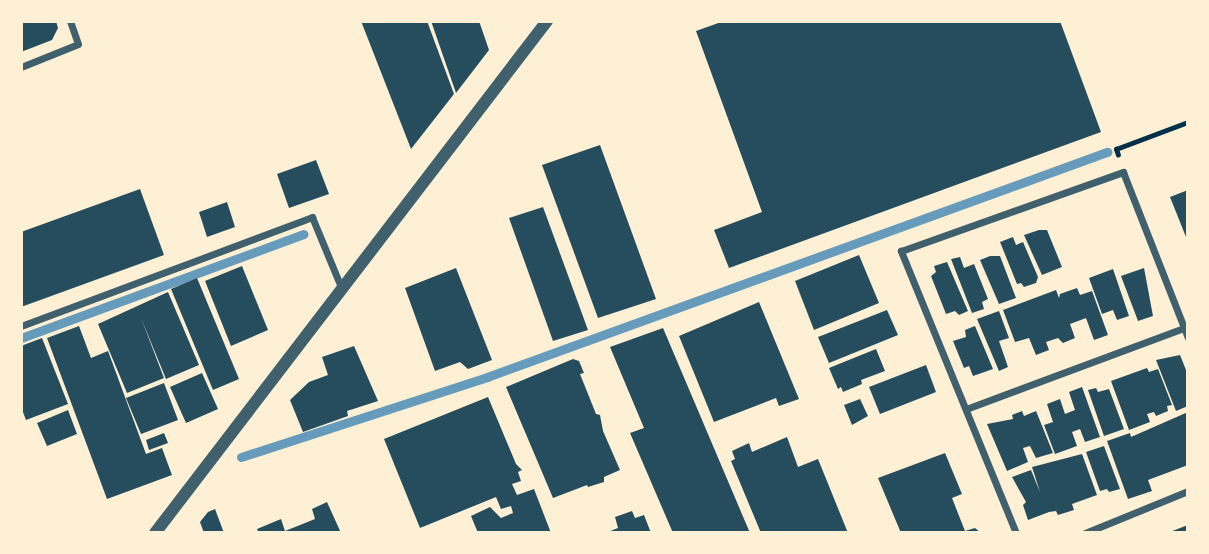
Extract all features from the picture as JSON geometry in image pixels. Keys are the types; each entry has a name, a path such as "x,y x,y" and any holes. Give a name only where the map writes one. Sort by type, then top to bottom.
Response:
{"street":[{"path":"21,67 78,44 70,21"},
{"path":"155,533 547,21"},
{"path":"1016,533 901,251 1123,172 1188,338"},
{"path":"21,326 312,217 341,287"},
{"path":"966,409 1184,328"},
{"path":"1085,533 1188,491"}],"path":[{"path":"1123,172 1116,149 1188,122"}],"building":[{"path":"21,21 56,21 58,28 52,40 21,52"},
{"path":"361,21 427,21 454,94 411,149"},
{"path":"431,21 479,21 489,50 456,93"},
{"path":"724,21 1060,21 1101,132 729,268 714,230 762,212 696,31"},
{"path":"600,145 656,299 598,318 542,165"},
{"path":"316,160 329,194 289,208 277,174"},
{"path":"140,189 164,255 21,307 21,232"},
{"path":"1188,190 1188,242 1170,197"},
{"path":"227,202 235,227 207,237 199,212"},
{"path":"543,207 588,330 553,341 509,218"},
{"path":"1047,230 1062,267 1042,275 1024,235"},
{"path":"1013,237 1016,245 1023,242 1038,277 1036,283 1024,287 1021,283 1017,284 1000,242"},
{"path":"859,255 879,303 814,330 795,281"},
{"path":"1000,256 1016,298 999,304 980,260"},
{"path":"960,257 964,268 974,264 988,299 982,302 984,309 972,313 951,259"},
{"path":"947,262 968,311 959,315 955,311 946,314 931,276 936,272 934,266"},
{"path":"242,266 268,330 231,346 205,281"},
{"path":"456,268 492,360 468,369 460,362 435,371 405,288"},
{"path":"1144,268 1153,316 1138,321 1121,276"},
{"path":"1113,269 1129,316 1117,320 1113,310 1102,314 1089,278"},
{"path":"197,278 239,379 213,390 171,289"},
{"path":"1077,288 1080,295 1092,291 1108,335 1094,340 1086,318 1070,324 1075,338 1063,343 1058,338 1046,342 1049,350 1036,355 1029,338 1015,342 1003,310 1056,290 1059,298 1060,294"},
{"path":"168,292 199,365 166,379 141,318 164,378 127,393 98,324"},
{"path":"759,302 799,399 779,406 776,398 714,422 679,336"},
{"path":"887,310 898,335 829,363 818,337"},
{"path":"999,311 1009,338 999,341 1008,367 999,371 977,319"},
{"path":"79,326 91,358 108,351 146,454 162,448 172,475 107,499 47,338"},
{"path":"975,326 993,369 973,376 969,366 964,368 953,341 966,337 965,330"},
{"path":"663,328 750,533 673,533 630,433 644,428 610,347"},
{"path":"42,338 68,404 26,420 21,407 21,346"},
{"path":"354,346 378,401 347,411 348,416 303,432 290,400 309,382 328,375 322,357"},
{"path":"876,349 885,371 861,380 862,384 843,392 841,387 838,389 829,368"},
{"path":"1180,355 1188,375 1188,406 1176,411 1156,360"},
{"path":"573,359 579,361 584,373 580,374 596,414 600,415 603,431 620,470 604,477 604,482 588,487 587,485 553,498 506,387"},
{"path":"926,365 936,392 880,414 869,387"},
{"path":"1147,368 1149,372 1158,369 1172,405 1167,406 1168,411 1156,416 1154,412 1147,414 1150,422 1129,430 1111,381"},
{"path":"202,373 218,409 186,423 170,387"},
{"path":"164,383 178,420 141,434 126,398"},
{"path":"1082,387 1100,437 1085,442 1080,429 1072,432 1077,446 1055,454 1044,425 1053,422 1047,404 1060,399 1065,414 1075,410 1069,392"},
{"path":"1096,388 1098,392 1109,389 1124,429 1104,436 1088,390"},
{"path":"488,397 516,464 522,470 518,472 521,481 512,484 517,495 534,489 551,533 478,533 471,516 490,507 501,518 513,513 511,506 501,509 496,497 420,528 384,439"},
{"path":"860,399 868,416 852,425 844,405"},
{"path":"68,410 77,434 47,446 37,423"},
{"path":"1022,411 1024,416 1036,411 1053,453 1036,458 1030,446 1023,448 1028,462 1007,471 987,424 1013,419 1012,415"},
{"path":"1188,412 1188,465 1148,480 1152,491 1128,499 1107,441 1130,433 1131,437"},
{"path":"164,433 168,443 149,450 146,440"},
{"path":"787,437 798,467 818,459 848,533 761,533 731,461 735,459 732,451 749,443 752,452"},
{"path":"1104,446 1120,489 1109,492 1107,489 1100,491 1086,452"},
{"path":"945,453 962,494 952,498 965,531 975,528 981,533 901,533 878,478"},
{"path":"1082,454 1097,495 1072,504 1074,510 1058,515 1056,511 1049,512 1028,520 1023,505 1026,502 1012,477 1031,470 1040,492 1032,467"},
{"path":"327,502 341,533 259,533 257,529 281,519 285,531 315,519 312,509"},
{"path":"215,509 224,533 204,533 200,522 208,512"},
{"path":"632,511 635,518 644,515 651,533 605,533 618,528 615,517"},
{"path":"1188,525 1188,533 1167,533"}],"waterway":[{"path":"241,457 487,377 1107,152"},
{"path":"21,338 303,234"}]}
